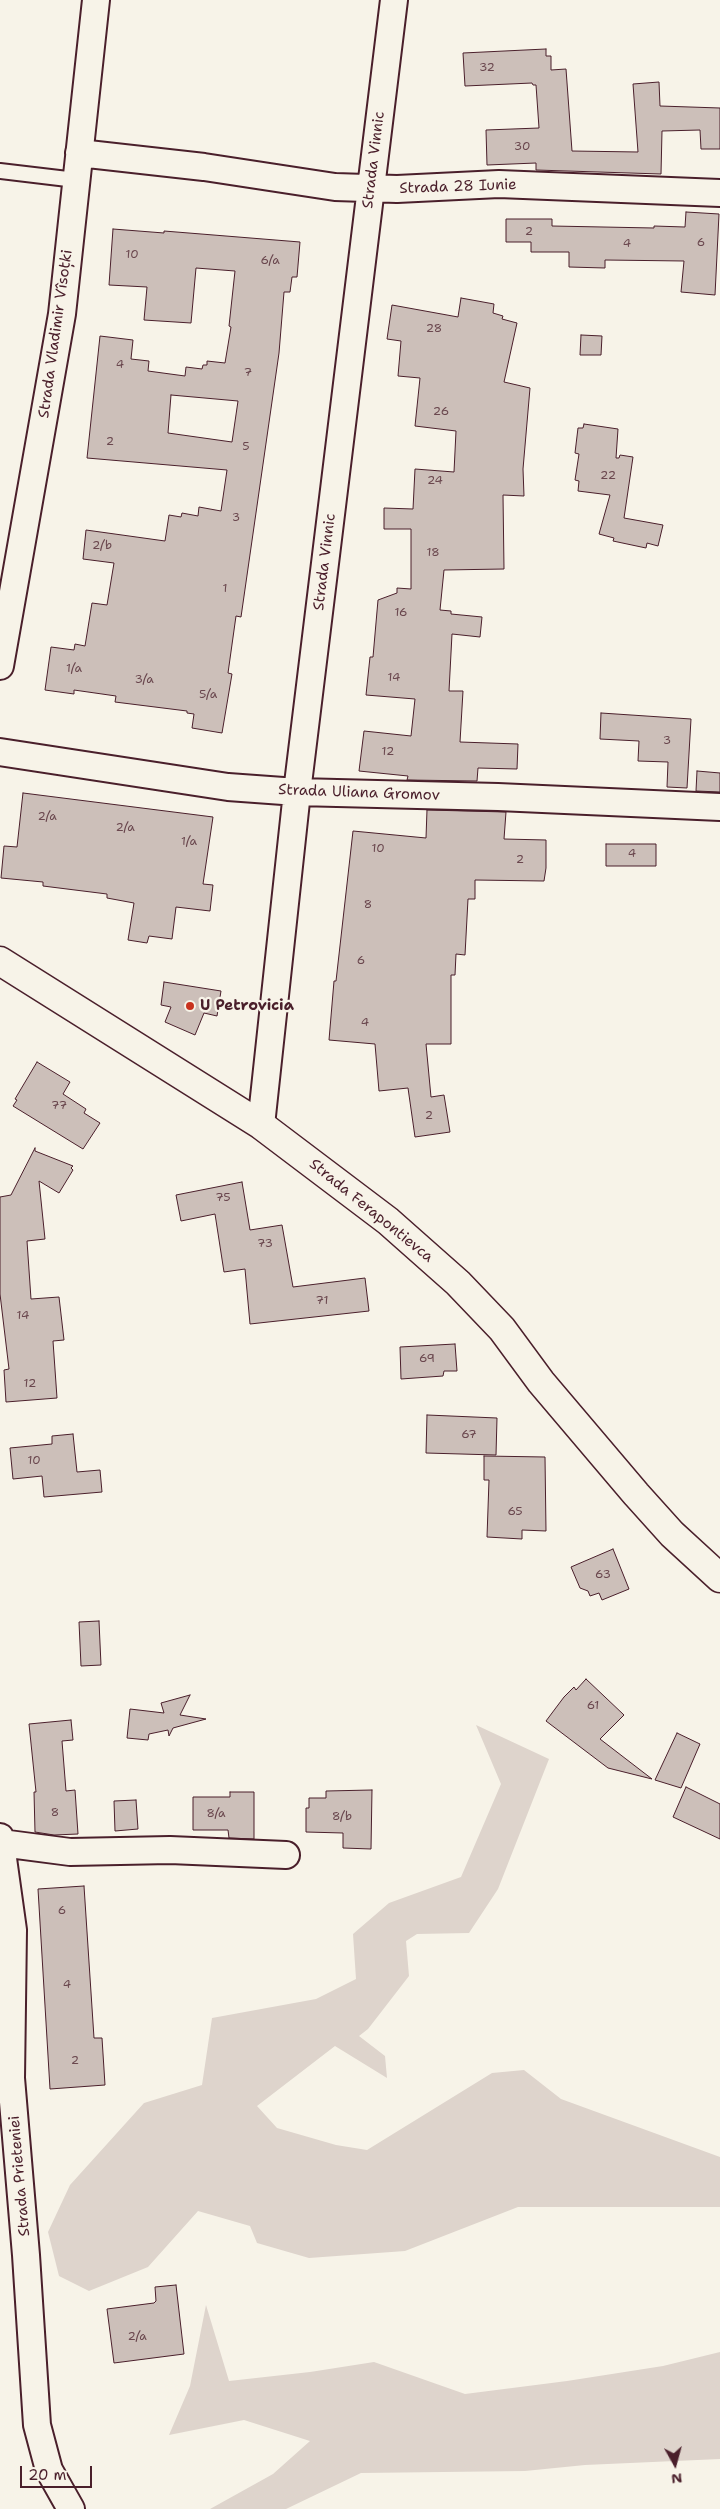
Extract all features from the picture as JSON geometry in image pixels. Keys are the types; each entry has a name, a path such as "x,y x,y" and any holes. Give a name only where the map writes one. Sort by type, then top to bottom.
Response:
{"main road":[{"name":"Strada Ferapontievca","path":"0,960 260,1125 388,1221 458,1283 502,1329 541,1382 636,1494 672,1534 720,1578"}],"street":[{"name":"Strada Vladimir Vîsoțki","path":"0,666 62,314 96,0"},
{"name":"Strada Vinnic","path":"260,1125 297,792 394,0"},
{"name":"Strada 28 Iunie","path":"79,153 204,167 335,187 371,188 498,184 720,193"},
{"name":"Strada Uliana Gromov","path":"0,752 228,787 297,792 498,797 720,807"},
{"path":"0,1840 70,1852 170,1850 286,1855"},
{"name":"Strada Prieteniei","path":"0,1840 13,1930 11,2078 26,2255 37,2425 49,2470 71,2509"}],"lane":[{"path":"0,171 76,180"}],"shaded area":[{"path":"476,1725 549,1759 498,1889 469,1933 417,1934 406,1941 409,1976 368,2029 359,2036 385,2056 387,2078 335,2046 257,2106 277,2128 336,2145 367,2150 492,2073 524,2070 561,2099 720,2157 720,2207 518,2207 405,2251 309,2258 257,2243 250,2226 198,2211 148,2267 89,2291 59,2276 48,2232 70,2185 144,2103 202,2085 212,2018 316,1999 356,1979 353,1934 389,1903 461,1877 501,1784"},
{"path":"206,2305 229,2381 310,2372 374,2362 465,2394 663,2366 720,2352 720,2459 585,2465 525,2471 361,2473 286,2509 210,2509 273,2474 310,2441 244,2420 169,2435 190,2386"}],"building":[{"path":"546,49 546,56 551,56 551,70 566,69 572,151 638,152 633,84 659,82 660,106 720,108 720,149 701,149 700,130 662,131 661,174 536,170 536,163 487,165 486,130 539,128 536,85 532,83 465,86 463,53"},
{"path":"686,212 719,214 715,295 681,292 684,261 605,260 605,268 569,267 569,252 531,252 531,242 506,242 506,219 552,219 552,226 685,227"},
{"path":"113,229 164,233 164,231 300,242 297,277 292,277 290,292 284,292 279,353 241,617 236,616 228,673 232,674 222,733 192,728 194,714 187,713 187,711 115,702 116,696 74,690 74,694 45,690 51,647 74,650 75,644 85,646 92,603 107,605 114,563 83,559 86,530 165,541 169,515 181,517 182,513 198,516 199,507 221,511 227,470 87,458 100,336 133,340 131,359 149,361 148,371 185,376 186,367 202,369 203,365 207,365 207,361 225,363 231,327 229,326 235,271 196,268 191,323 144,320 147,287 109,285","holes":["171,395 238,401 232,442 168,433"]},
{"path":"461,298 494,304 493,313 503,316 502,319 517,323 504,382 530,388 523,469 524,496 503,495 504,569 444,570 440,610 451,611 451,614 482,617 480,637 452,634 449,691 463,691 460,742 518,744 517,769 478,768 477,781 407,780 408,776 359,771 364,731 411,736 415,699 366,695 370,657 373,657 378,600 397,593 397,588 411,589 411,529 384,529 384,508 413,509 415,469 454,472 456,431 415,426 420,378 398,376 401,341 387,339 392,305 458,317"},
{"path":"581,335 602,336 601,355 580,355"},
{"path":"584,424 618,429 616,458 619,458 620,455 633,457 624,518 663,525 658,546 647,543 646,548 613,541 614,538 599,534 610,495 578,491 579,481 575,480 579,454 575,453 578,428 583,428"},
{"path":"601,713 691,719 687,788 667,787 668,762 638,761 639,741 600,739"},
{"path":"697,771 720,773 720,792 696,791"},
{"path":"23,793 213,817 203,884 213,885 210,911 176,907 172,939 149,936 147,943 128,940 134,903 107,898 107,894 43,886 43,882 1,878 4,846 17,847"},
{"path":"427,810 506,812 504,839 546,840 546,868 544,881 475,880 475,899 468,899 465,955 456,954 455,975 451,975 451,1044 426,1044 431,1097 444,1095 450,1132 415,1137 408,1088 379,1091 375,1044 329,1040 334,981 336,981 353,831 426,838"},
{"path":"606,844 656,844 656,866 606,866"},
{"path":"164,982 221,991 217,1016 204,1013 195,1035 165,1022 171,1007 161,1005"},
{"path":"37,1062 70,1082 63,1094 86,1109 84,1113 100,1123 83,1149 13,1106 17,1100 15,1099"},
{"path":"35,1148 35,1151 73,1166 71,1168 73,1170 59,1193 39,1181 45,1239 27,1241 31,1299 59,1297 64,1340 53,1341 57,1398 6,1402 4,1370 9,1369 0,1294 0,1197 11,1195"},
{"path":"242,1182 250,1230 282,1225 293,1287 365,1278 369,1311 250,1324 245,1269 224,1272 215,1214 181,1221 176,1195"},
{"path":"455,1344 457,1371 444,1371 443,1376 401,1379 400,1347"},
{"path":"427,1415 497,1418 496,1455 426,1453"},
{"path":"73,1434 77,1472 100,1470 102,1492 44,1497 42,1476 13,1479 10,1448 52,1444 52,1436"},
{"path":"484,1456 545,1457 546,1531 522,1530 522,1539 487,1537 489,1480 484,1480"},
{"path":"613,1549 629,1589 602,1600 599,1593 590,1596 588,1591 580,1588 571,1567"},
{"path":"99,1621 101,1665 81,1666 79,1622"},
{"path":"586,1679 624,1715 600,1739 652,1779 608,1768 546,1721 564,1697 574,1687 576,1690"},
{"path":"190,1695 180,1715 206,1719 173,1728 169,1736 168,1730 149,1734 148,1740 127,1738 130,1709 164,1713 161,1703"},
{"path":"71,1720 73,1740 62,1741 66,1791 75,1790 78,1834 54,1835 35,1832 34,1792 36,1792 29,1724"},
{"path":"677,1733 700,1744 681,1788 655,1780"},
{"path":"686,1787 720,1804 720,1839 673,1817"},
{"path":"372,1790 371,1849 343,1848 343,1833 306,1832 306,1808 309,1808 309,1798 326,1798 326,1791"},
{"path":"230,1792 254,1792 254,1839 229,1838 228,1830 193,1830 193,1797 230,1797"},
{"path":"136,1800 138,1829 115,1831 114,1801"},
{"path":"84,1886 94,2038 102,2038 105,2085 50,2089 38,1889"},
{"path":"176,2285 184,2354 114,2363 107,2309 154,2303 156,2301 155,2287"}],"place":[{"name":"U Petrovicia","path":"190,1006"}]}
